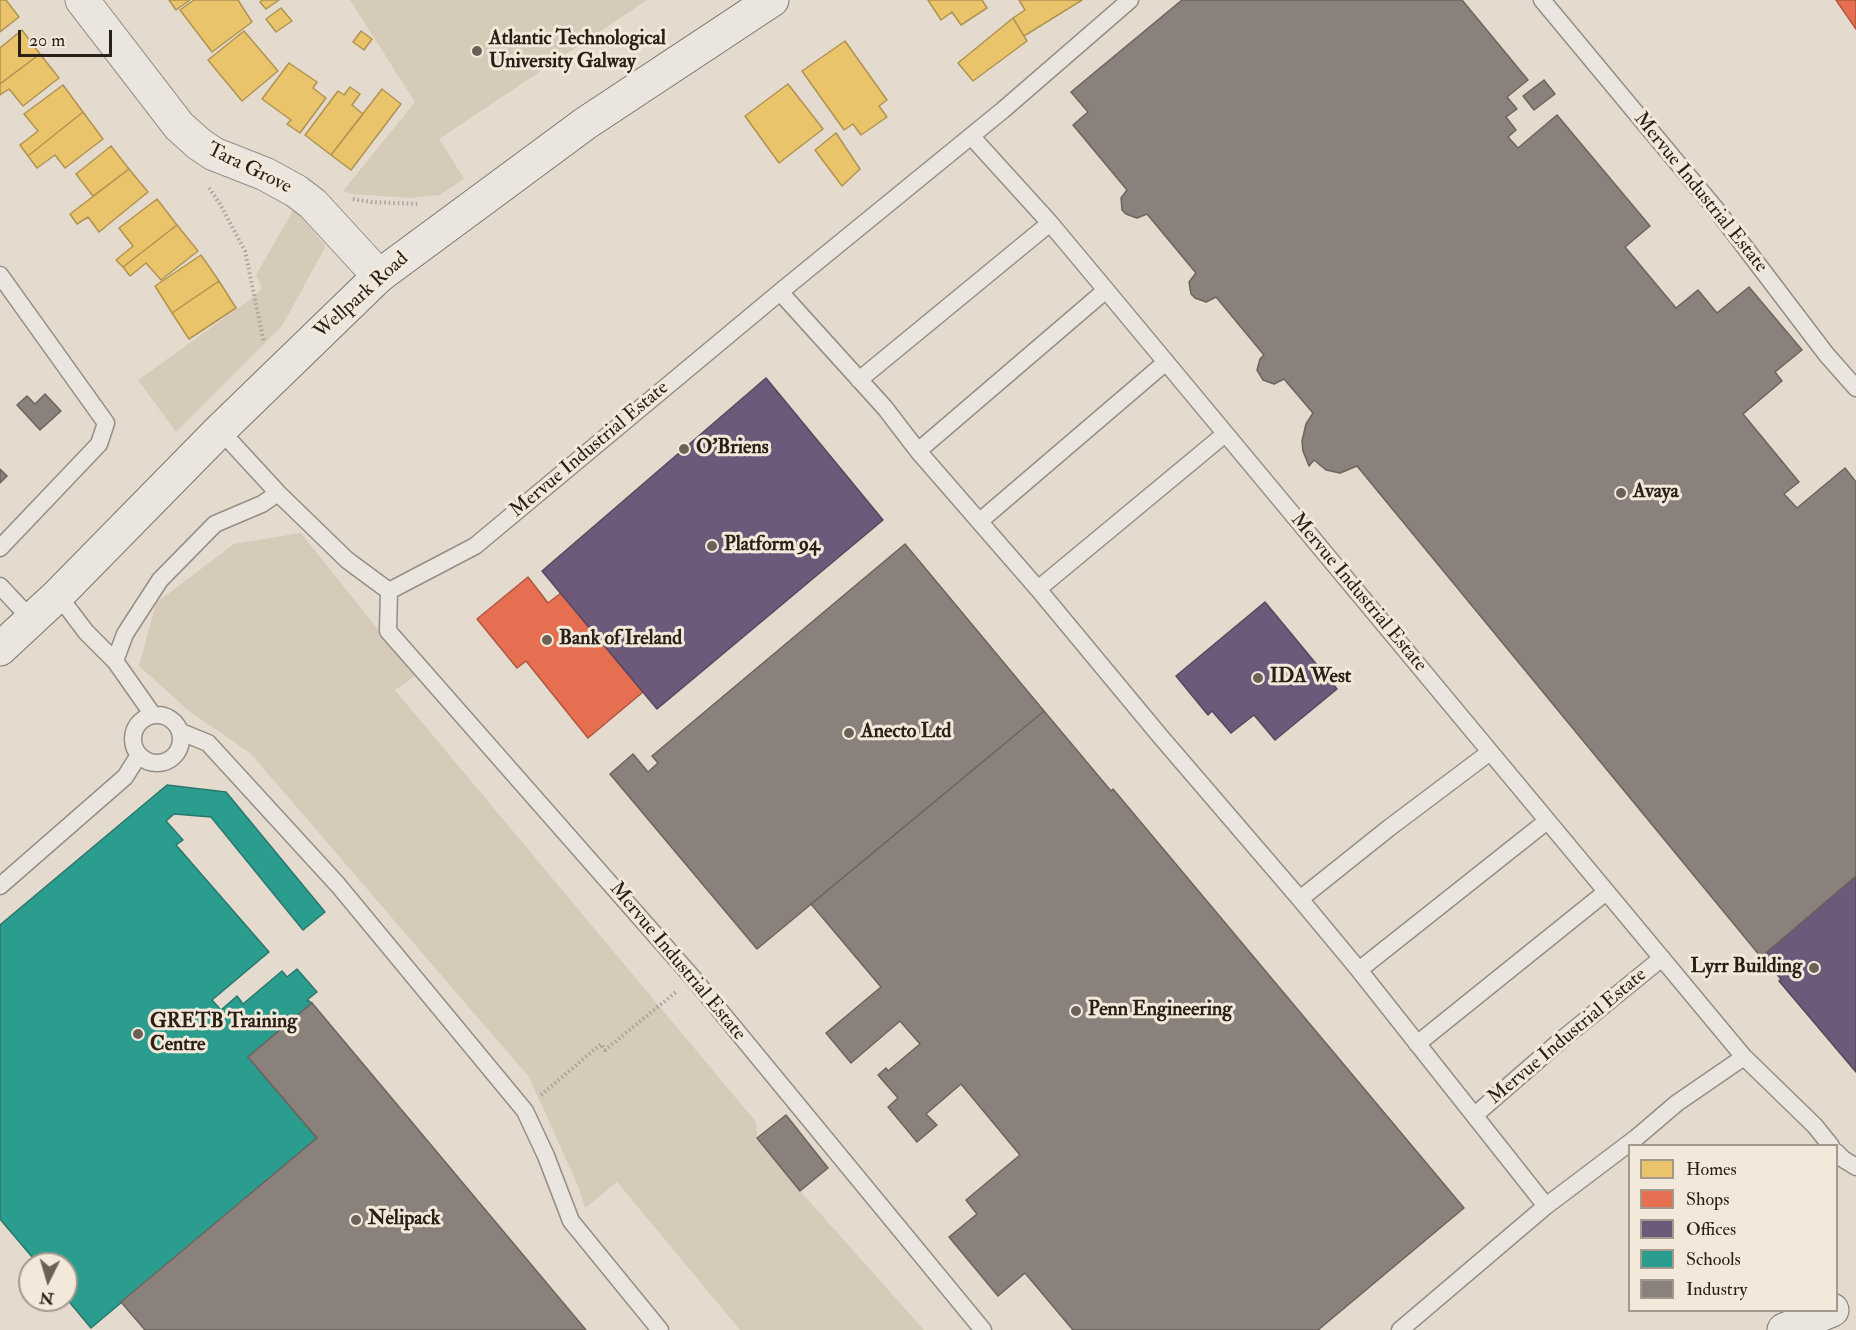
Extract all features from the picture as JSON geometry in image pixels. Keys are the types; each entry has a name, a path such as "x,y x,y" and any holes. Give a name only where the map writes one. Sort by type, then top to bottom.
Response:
{"main road":[{"name":"Tara Grove","path":"82,0 179,126 213,154 265,174 299,193 313,204 379,276"},
{"name":"Wellpark Road","path":"0,649 58,595 220,430 379,276 586,123 772,0"},
{"path":"1838,1308 1856,1301"},
{"path":"1784,1330 1829,1312"}],"lane":[{"name":"Mervue Industrial Estate","path":"983,1330 693,978 388,631 389,591 475,546 971,136 1130,0"},
{"name":"Mervue Industrial Estate","path":"1542,0 1715,208 1827,354 1856,388"},
{"name":"Mervue Industrial Estate","path":"971,136 1050,223 1744,1057 1815,1126 1829,1144"},
{"path":"859,380 1050,223"},
{"path":"0,275 106,423 99,444 0,548"},
{"path":"918,451 1106,290"},
{"name":"Mervue Industrial Estate","path":"780,292 885,408 918,451 1300,899 1546,1206"},
{"path":"980,521 1166,362"},
{"path":"220,430 278,493 347,560 389,591"},
{"path":"1038,589 1225,434"},
{"path":"114,661 125,634 160,580 215,524 262,504 278,493"},
{"path":"0,586 32,620"},
{"path":"58,595 86,632 114,661 153,715"},
{"path":"160,714 174,720 181,732 180,749 169,760 161,763 153,763 139,755 133,742 133,734 140,721 153,715 160,714"},
{"path":"181,732 208,743 330,877 525,1111 546,1156 570,1221 660,1330"},
{"path":"1300,899 1490,752"},
{"path":"0,886 125,777 139,755"},
{"path":"1359,970 1547,821"},
{"path":"1417,1044 1605,892"},
{"name":"Mervue Industrial Estate","path":"1475,1115 1560,1041 1662,958"},
{"path":"1628,1144 1677,1103 1744,1057"},
{"path":"1400,1330 1546,1206 1628,1144"},
{"path":"1838,1154 1856,1167"}],"path":[{"path":"206,183 245,251 257,318 273,379"},
{"path":"299,193 372,202 415,203 469,209"},
{"path":"525,1111 601,1044 605,1050 693,978"}],"shaded area":[{"name":"Atlantic Technological University Galway","path":"350,0 647,0 439,139 464,179 440,195 410,198 353,194 343,191 415,102"},
{"path":"294,209 326,246 282,326 176,432 138,380 251,299 262,288 256,275"},
{"path":"301,533 415,676 395,690 756,1122 757,1138 800,1191 924,1330 740,1330 617,1182 585,1208 579,1188 529,1077 250,753 189,711 139,666 156,603 234,544"}],"building: Homes":[{"path":"0,0 6,0 19,17 0,32"},
{"path":"169,0 190,0 176,10"},
{"path":"194,0 238,0 252,22 212,52 180,10"},
{"path":"279,0 266,9 260,2"},
{"path":"928,0 982,0 987,8 961,25 952,12 941,20"},
{"path":"1019,0 1082,0 1024,36 1013,18 1025,10"},
{"path":"281,8 292,21 276,32 266,19"},
{"path":"1013,18 1027,41 973,81 958,63"},
{"path":"22,30 40,54 0,84 0,48"},
{"path":"244,31 278,71 242,101 208,60"},
{"path":"361,31 372,39 364,50 353,42"},
{"path":"845,41 887,100 879,106 887,117 861,135 853,124 844,130 802,71"},
{"path":"40,54 59,78 23,106 9,89 0,95 0,84"},
{"path":"289,63 317,82 313,88 326,98 300,133 287,124 291,120 262,99"},
{"path":"788,84 823,129 779,163 745,116"},
{"path":"63,85 83,112 28,156 20,145 38,131 24,114"},
{"path":"350,87 360,94 352,105 363,114 331,155 305,135 338,91 344,95"},
{"path":"382,89 401,104 351,170 331,155"},
{"path":"83,112 103,139 65,168 55,155 37,168 28,156"},
{"path":"836,133 860,169 842,186 815,150"},
{"path":"111,146 129,169 93,196 76,174"},
{"path":"129,169 148,192 99,232 88,217 77,224 70,214"},
{"path":"157,199 177,225 123,267 116,260 133,246 119,228"},
{"path":"177,225 198,251 161,280 146,263 130,276 123,267"},
{"path":"201,255 219,281 172,313 155,286"},
{"path":"219,281 236,308 189,339 172,313"}],"building: Shops":[{"path":"1836,0 1856,0 1856,29"},
{"name":"Bank of Ireland","path":"528,577 548,603 561,593 643,692 588,738 526,661 517,668 477,619"}],"building: Offices":[{"name":"Platform 94","path":"766,378 883,520 657,709 542,571"},
{"path":"1265,602 1337,689 1275,740 1254,715 1231,733 1212,711 1208,715 1176,676"},
{"name":"Lyrr Building","path":"1856,876 1856,1072 1761,957"}],"building: Schools":[{"name":"GRETB Training Centre","path":"167,785 226,792 325,912 303,930 211,817 174,814 166,821 183,840 176,845 269,952 212,1000 221,1010 237,996 243,1004 282,971 287,977 297,969 317,992 307,1000 312,1003 248,1057 317,1138 91,1328 78,1312 78,1252 28,1252 0,1219 0,925"}],"building: Industry":[{"path":"1182,0 1462,0 1528,80 1507,97 1517,109 1506,117 1516,130 1508,137 1518,148 1557,115 1650,226 1625,247 1676,308 1698,290 1717,313 1749,287 1802,350 1775,372 1782,381 1743,414 1799,482 1784,494 1797,508 1845,468 1856,482 1856,876 1761,957 1357,466 1340,473 1326,470 1314,460 1309,466 1302,441 1306,424 1313,413 1284,379 1274,384 1263,380 1257,370 1260,359 1264,355 1216,297 1206,302 1191,294 1189,282 1196,273 1147,214 1137,218 1122,210 1121,198 1127,190 1073,125 1088,112 1071,92"},
{"path":"1544,80 1555,94 1534,110 1523,96"},
{"path":"45,394 61,411 40,430 17,405 27,396 35,404"},
{"path":"0,469 7,476 0,483"},
{"name":"Anecto Ltd","path":"905,544 1044,711 757,949 610,774 633,754 648,772 658,763 652,756"},
{"name":"Penn Engineering","path":"1044,711 1111,791 1113,789 1464,1208 1318,1330 1073,1330 1025,1273 998,1296 949,1237 977,1214 966,1200 1020,1155 961,1084 926,1114 937,1125 917,1142 888,1107 898,1098 878,1075 886,1068 888,1071 920,1044 900,1021 851,1063 826,1033 881,987 811,904"},
{"name":"Nelipack","path":"312,1003 586,1330 145,1330 121,1302 317,1138 248,1057"},
{"path":"786,1115 828,1168 800,1191 757,1138"}],"place":[{"name":"Atlantic Technological University Galway","path":"477,51"},
{"name":"O'Briens","path":"684,449"},
{"name":"Avaya","path":"1621,493"},
{"name":"Platform 94","path":"712,546"},
{"name":"Bank of Ireland","path":"547,640"},
{"name":"IDA West","path":"1258,678"},
{"name":"Anecto Ltd","path":"849,733"},
{"name":"Lyrr Building","path":"1814,968"},
{"name":"Penn Engineering","path":"1076,1011"},
{"name":"GRETB Training Centre","path":"138,1034"},
{"name":"Nelipack","path":"356,1220"}]}
